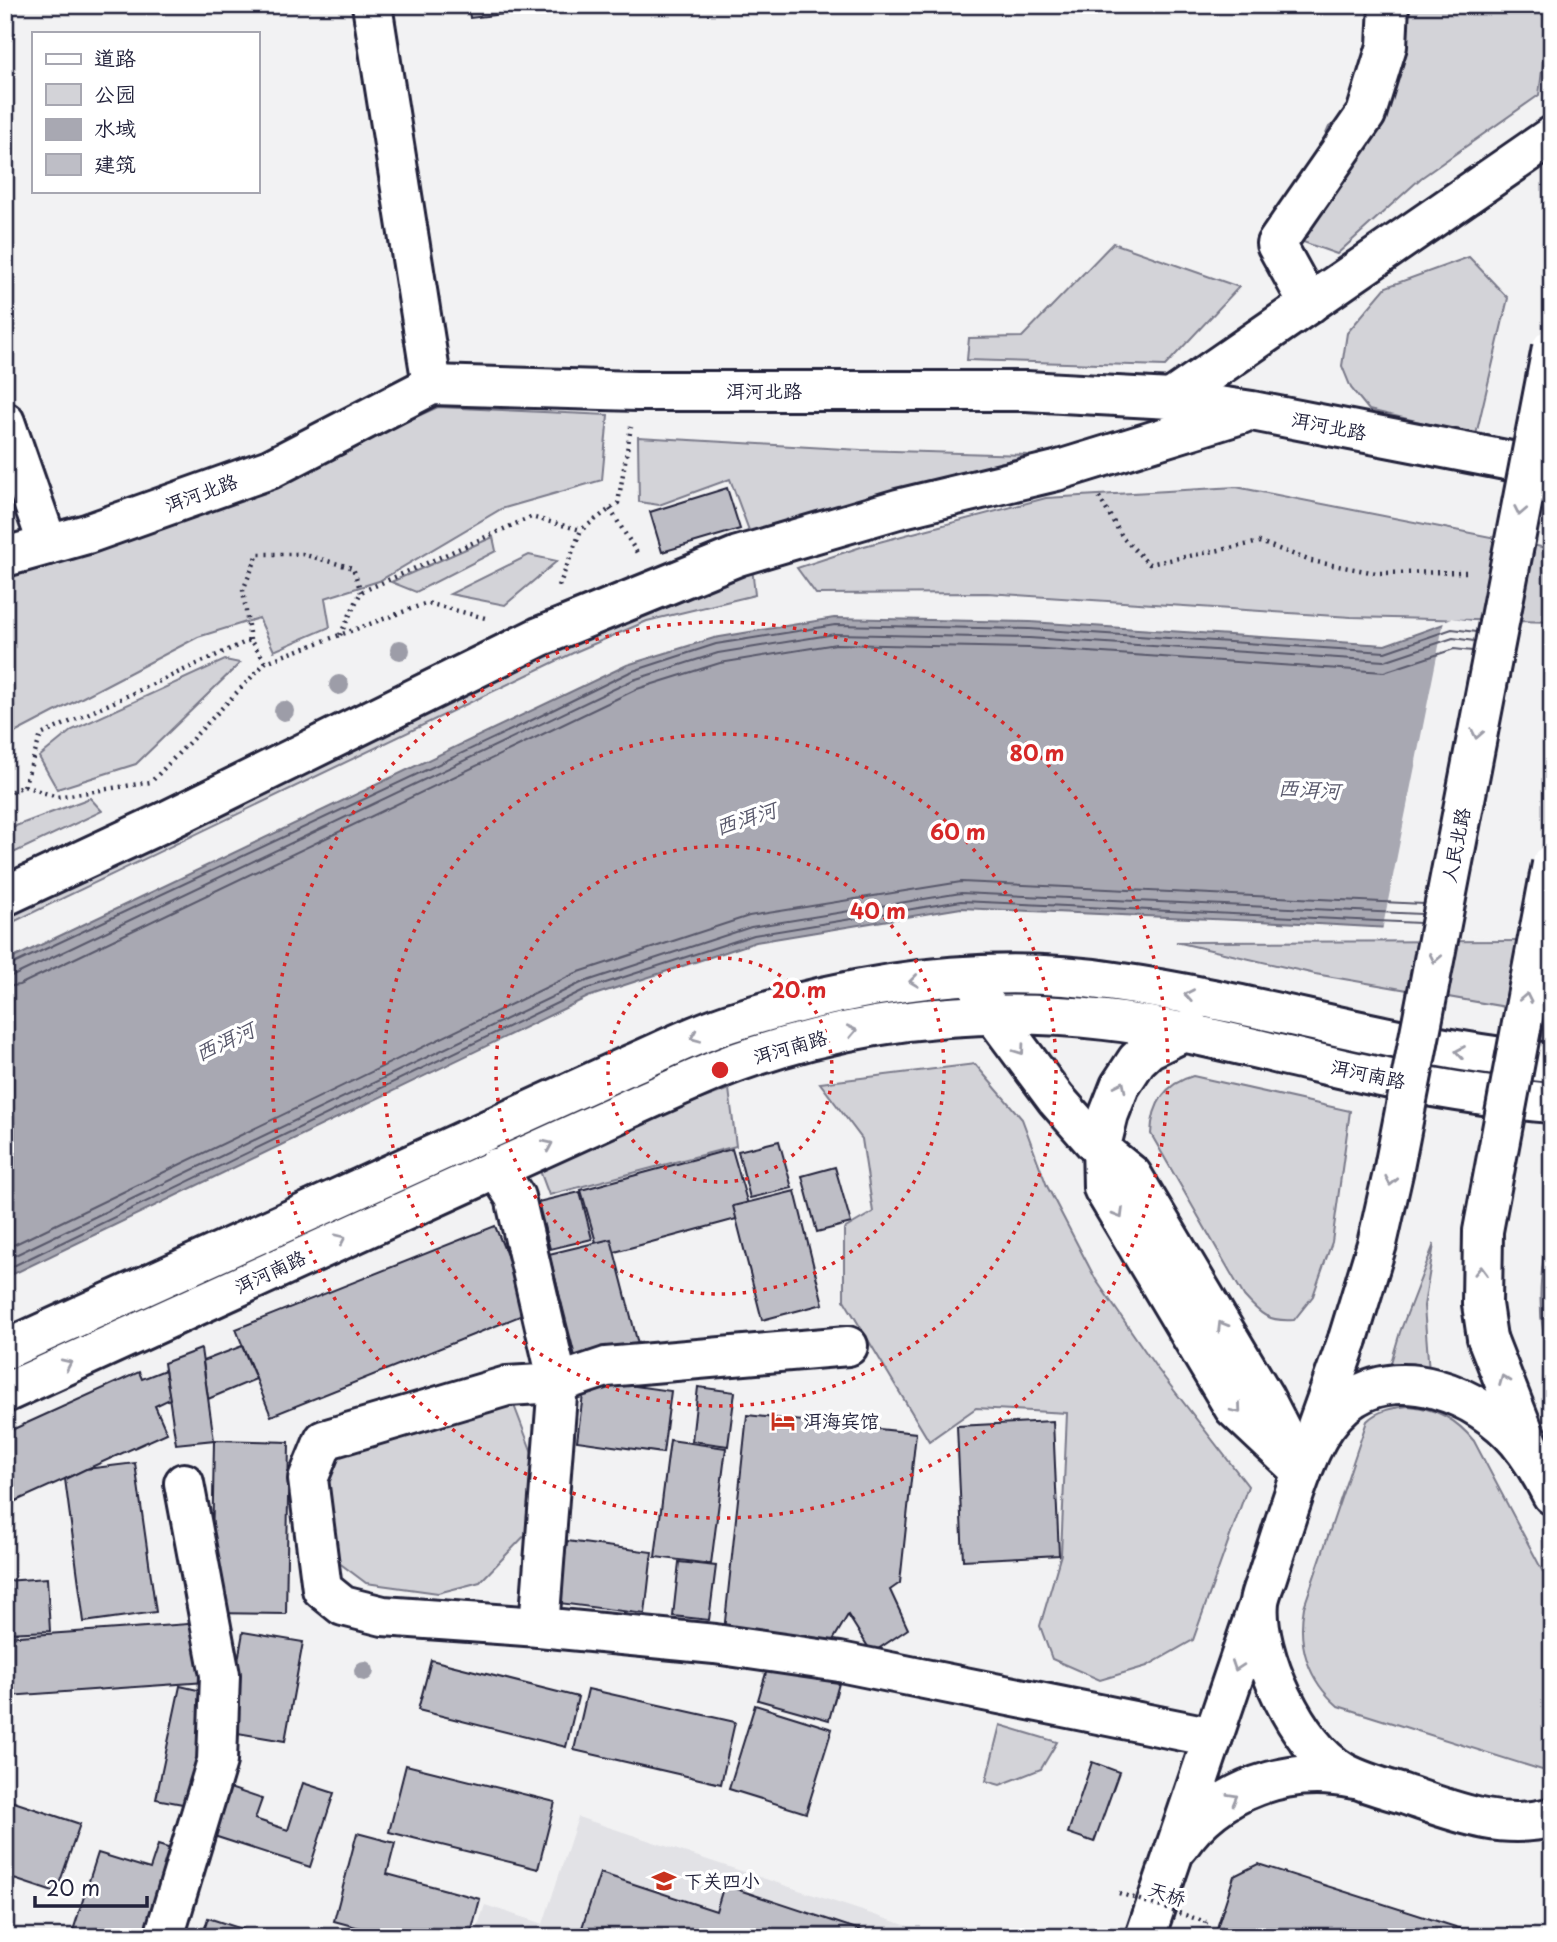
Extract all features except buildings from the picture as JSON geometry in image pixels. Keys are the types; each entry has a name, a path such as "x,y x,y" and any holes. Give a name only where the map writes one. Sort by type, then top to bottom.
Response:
{"main road":[{"path":"372,5 432,385"},
{"path":"1309,304 1276,244 1366,114 1387,46 1389,5"},
{"path":"1171,399 1552,135"},
{"name":"人民北路","path":"1302,1472 1348,1339 1377,1244 1387,1200 1552,348"},
{"name":"洱河北路","path":"5,557 88,534 270,469 432,385 638,391 1026,391 1171,399 1252,411 1552,470"},
{"path":"5,896 166,821 539,637 738,556 898,509 1056,471 1252,411"},
{"path":"5,422 48,545"},
{"path":"1545,1481 1487,1339 1482,1304 1483,1231 1552,864"},
{"name":"洱河南路","path":"5,1350 620,1069 727,1024 865,988 964,976 1020,975 1101,980 1243,1006 1468,1054 1552,1063"},
{"path":"964,976 1056,1099 1101,1150"},
{"path":"1243,1006 1149,1049 1128,1072 1111,1107 1101,1150 1103,1188 1234,1408 1302,1472"},
{"name":"洱河南路","path":"5,1393 496,1168 740,1061 817,1038 872,1026 924,1018 993,1014 1107,1020 1182,1032 1413,1083 1488,1096 1552,1102"},
{"path":"496,1168 515,1197 558,1383 539,1626"},
{"path":"848,1346 606,1367 558,1383 507,1386 324,1440 308,1479 322,1589 343,1606 383,1616 539,1626 715,1644 840,1661 1213,1737"},
{"path":"1145,1937 1302,1472 1321,1431 1344,1404 1371,1389 1400,1384 1444,1392 1485,1412 1517,1440 1545,1481"},
{"path":"164,1937 217,1761 220,1675 184,1483"},
{"path":"1259,1602 1261,1637 1267,1658 1293,1716 1307,1738 1332,1765 1363,1781"},
{"path":"1169,1863 1196,1825 1232,1798 1278,1779 1305,1774 1333,1775 1363,1781 1552,1844"},
{"path":"1468,1815 1514,1822 1539,1821 1552,1817"}],"path":[{"path":"550,591 562,585 581,530 618,503 638,391"},
{"path":"1079,464 1123,538 1149,564 1260,542 1311,561 1376,573 1477,572"},
{"path":"610,509 659,588"},
{"path":"340,635 361,592 531,517 581,530"},
{"path":"266,662 250,640 243,590 258,554 302,554 353,568 361,592"},
{"path":"5,794 24,786 57,797 151,782 266,662 427,603 494,620"},
{"path":"24,786 41,735 250,640"},
{"name":"天桥","path":"1119,1893 1206,1922 1201,1937"}],"shaded area":[{"name":"下关四小","path":"578,1817 941,1937 474,1937 485,1905 543,1924"}],"green space":[{"path":"1410,5 1550,5 1539,95 1421,178 1337,254 1303,242 1288,219 1329,127 1386,88"},
{"path":"1113,243 1239,287 1165,366 967,360 969,338 1022,337"},
{"path":"1469,257 1508,298 1476,435 1369,410 1351,388 1342,366 1347,333 1386,287"},
{"path":"438,407 608,415 602,480 501,509 379,581 325,598 330,627 274,651 259,618 198,637 5,738 5,570 373,436"},
{"path":"638,437 861,450 1029,455 750,533 730,479 659,505 639,502"},
{"path":"1236,487 1552,549 1552,622 1351,617 987,593 816,594 797,568 864,546 1046,498"},
{"path":"493,537 496,551 416,592 391,582"},
{"path":"529,555 557,561 505,605 450,594"},
{"path":"752,567 755,595 647,621 575,652 5,926 5,907 619,615"},
{"path":"225,660 240,663 136,764 57,789 39,757 72,730"},
{"path":"90,798 102,811 5,857 5,830"},
{"path":"1552,941 1552,1015 1315,974 1176,942"},
{"path":"975,1064 1022,1119 1047,1186 1096,1280 1156,1367 1248,1486 1193,1640 1147,1666 1100,1680 1052,1659 1040,1626 1061,1554 1067,1413 976,1408 929,1441 844,1300 844,1229 873,1212 862,1139 820,1083"},
{"path":"1193,1076 1350,1111 1332,1242 1313,1296 1294,1320 1277,1320 1265,1316 1244,1296 1151,1134 1157,1105 1167,1090"},
{"path":"729,1089 736,1146 549,1195 536,1160"},
{"path":"1552,1193 1552,1365 1545,1344 1540,1301"},
{"path":"1434,1244 1424,1306 1429,1372 1388,1373 1400,1332"},
{"path":"512,1400 542,1479 531,1529 480,1582 438,1593 366,1583 334,1559 323,1474 341,1446"},
{"path":"1408,1406 1428,1409 1445,1416 1474,1441 1552,1589 1552,1769 1542,1770 1338,1706 1319,1685 1307,1661 1302,1635 1304,1607 1367,1421 1381,1412"},
{"path":"1000,1725 1057,1742 1041,1769 1000,1785 986,1781"}],"water":[{"name":"西洱河","path":"834,618 1030,622 1385,645 1452,621 1552,937 961,908 756,942 588,997 5,1278 5,962 627,665 714,638"}],"pier":[{"path":"1452,618 1552,633 1552,941 1382,931 1444,621"}],"place":[{"name":"洱海宾馆","path":"783,1421"},
{"name":"下关四小","path":"664,1881"}]}
